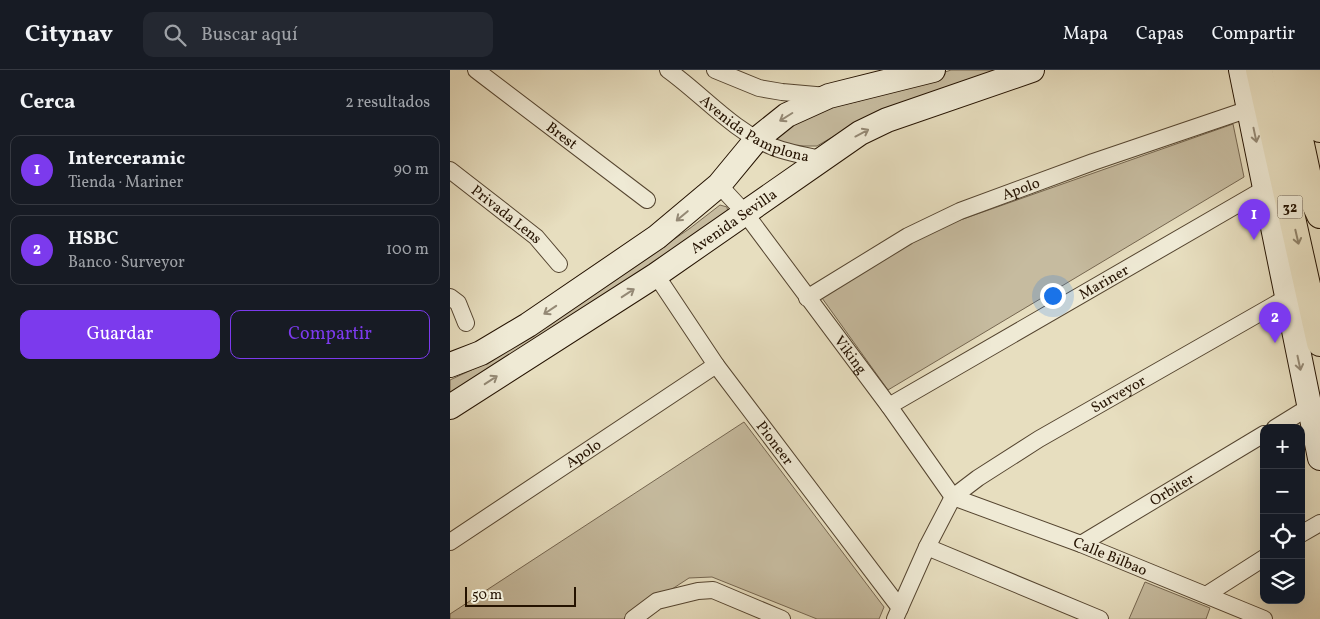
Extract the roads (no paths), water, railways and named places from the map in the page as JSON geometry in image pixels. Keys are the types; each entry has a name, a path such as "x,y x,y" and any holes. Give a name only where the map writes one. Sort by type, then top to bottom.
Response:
{"main road":[{"name":"32","path":"1260,70 1320,343"},
{"path":"1285,70 1313,200 1320,215"},
{"path":"1308,70 1320,129"}],"street":[{"name":"Brest","path":"476,70 647,200"},
{"name":"Avenida Pamplona","path":"668,70 730,122 757,139 790,152 822,159"},
{"name":"Avenida Pamplona","path":"716,70 759,88 829,96"},
{"path":"450,365 481,353 658,237 719,184 757,139 788,116 829,96 933,70"},
{"path":"1241,70 1266,188 1308,407 1320,458"},
{"name":"Avenida Sevilla","path":"450,407 656,275 860,133 887,120 1028,71"},
{"name":"Apolo","path":"807,298 908,236 960,211 1093,162 1249,109"},
{"name":"Privada Lens","path":"450,170 536,237 559,264"},
{"name":"Viking","path":"719,184 746,213 807,298 889,406 953,497"},
{"name":"Mariner","path":"889,406 1266,188"},
{"name":"Pioneer","path":"656,275 716,365 897,614"},
{"path":"450,297 458,303 466,323"},
{"name":"Surveyor","path":"953,497 978,478 1039,439 1286,298"},
{"name":"Apolo","path":"450,542 716,365"},
{"path":"1281,424 1308,407"},
{"name":"Orbiter","path":"1081,544 1260,436"},
{"path":"897,614 927,547 953,497"},
{"name":"Calle Bilbao","path":"953,497 1081,544 1264,619"},
{"path":"1305,532 1320,523"},
{"path":"927,547 1100,619"},
{"path":"1206,595 1262,559"},
{"path":"633,619 657,601 698,591 713,590 774,617"},
{"path":"649,619 657,601"}],"place":[{"name":"Interceramic","path":"1254,240"},
{"name":"HSBC","path":"1275,343"}]}
